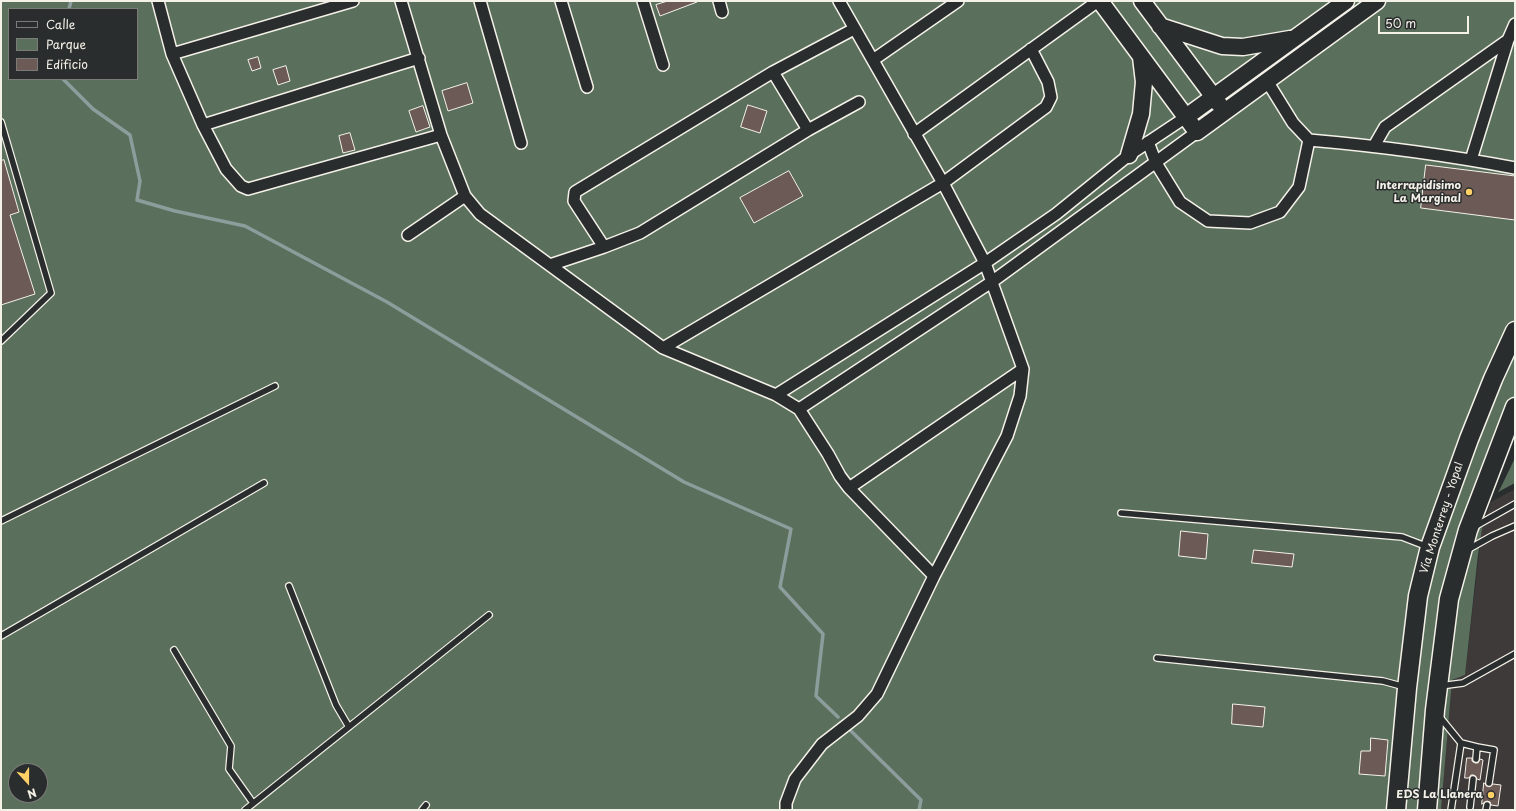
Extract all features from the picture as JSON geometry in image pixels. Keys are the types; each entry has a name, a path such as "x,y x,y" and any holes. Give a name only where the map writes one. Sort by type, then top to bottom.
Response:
{"main road":[{"path":"1099,1 1197,132 1377,1"},
{"path":"1142,1 1225,112"},
{"path":"1186,117 1346,1"},
{"path":"1160,26 1222,46 1243,47 1295,38"},
{"path":"1129,155 1141,114 1144,82 1141,57"},
{"name":"Vía Monterrey - Yopal","path":"1396,810 1407,688 1418,596 1430,547 1472,432 1493,379 1515,331"},
{"path":"1427,810 1435,710 1449,599 1468,530 1515,407"}],"street":[{"path":"158,1 172,54 204,125 226,169 241,186 248,189 442,135"},
{"path":"172,54 318,6 353,1"},
{"path":"401,1 442,135 465,196 480,214 663,348 776,395 799,409 849,488 934,576"},
{"path":"480,1 521,143"},
{"path":"561,1 586,87"},
{"path":"642,1 663,65"},
{"path":"786,810 786,803 795,779 822,744 858,716 877,694 934,576 1007,436 1020,396 1023,368 993,281 985,263 943,183 839,1"},
{"path":"873,60 958,1"},
{"path":"914,134 1099,1"},
{"path":"1471,160 1508,40 1515,24"},
{"path":"604,247 574,201 575,192 773,72 854,29"},
{"path":"1374,146 1385,127 1508,40"},
{"path":"663,348 943,183 1046,108 1051,97 1048,82 1031,49"},
{"path":"204,125 418,58"},
{"path":"773,72 808,130"},
{"path":"1267,81 1293,123 1309,140 1374,146 1515,168"},
{"path":"550,265 640,233 808,130 859,102"},
{"path":"776,395 985,263 1056,214 1129,155 1186,117"},
{"path":"799,409 993,281 1197,132"},
{"path":"1148,142 1156,163 1180,202 1208,222 1250,223 1280,212 1299,187 1309,140"},
{"path":"408,235 465,196"},
{"path":"849,488 1023,368"}],"lane":[{"path":"1,122 51,293 1,340"},
{"path":"1,521 275,386"},
{"path":"1,636 264,484"},
{"path":"1468,530 1515,504"},
{"path":"1122,513 1402,537 1430,547"},
{"path":"1462,553 1492,536 1515,526"},
{"path":"289,586 336,705 349,727"},
{"path":"244,810 489,615"},
{"path":"174,650 231,746 229,769 254,803"},
{"path":"1438,686 1463,683 1515,654"},
{"path":"1157,658 1383,681 1407,688"},
{"path":"1435,710 1461,743 1494,750 1489,784"},
{"path":"1451,810 1461,743"},
{"path":"1476,759 1477,747"},
{"path":"1470,807 1473,779"}],"shaded area":[{"path":"1515,489 1515,810 1441,810 1452,680 1465,675 1482,528 1491,502"}],"green space":[{"path":"1,1 1515,1 1515,417 1472,529 1483,523 1478,555 1465,675 1452,680 1441,810 1,810"},
{"path":"1515,458 1515,483 1498,492 1500,489"}],"building":[{"path":"668,1 697,2 660,16 656,5"},
{"path":"258,57 261,68 252,71 248,60"},
{"path":"286,66 290,81 278,85 273,70"},
{"path":"467,83 473,103 448,111 442,91"},
{"path":"748,105 767,111 760,133 741,127"},
{"path":"423,106 430,127 416,132 409,111"},
{"path":"350,133 355,150 343,153 339,136"},
{"path":"4,160 19,212 10,215 35,294 1,305 1,161"},
{"name":"Interrapidisimo La Marginal","path":"1426,165 1515,176 1515,220 1421,208"},
{"path":"789,171 803,196 754,223 740,198"},
{"path":"1181,531 1208,534 1206,559 1179,556"},
{"path":"1254,550 1294,554 1292,567 1252,563"},
{"path":"1233,704 1265,707 1263,727 1232,724"},
{"path":"1371,738 1388,740 1385,776 1359,774 1361,751 1370,751"},
{"name":"EDS La Llanera","path":"1467,758 1472,758 1472,761 1475,763 1478,763 1480,759 1483,760 1480,780 1474,775 1471,775 1469,778 1465,778"},
{"name":"EDS La Llanera","path":"1484,783 1489,787 1493,784 1501,785 1498,806 1491,805 1490,802 1487,801 1482,804"}],"waterway":[{"path":"69,8 71,1"},
{"path":"64,80 93,109 130,135 140,181 137,200 175,211 245,226 387,302 684,482 791,529 780,587 823,634 816,696 838,717"},
{"path":"849,729 921,800 919,810"}],"place":[{"name":"Interrapidisimo La Marginal","path":"1469,192"},
{"name":"EDS La Llanera","path":"1491,795"}]}
